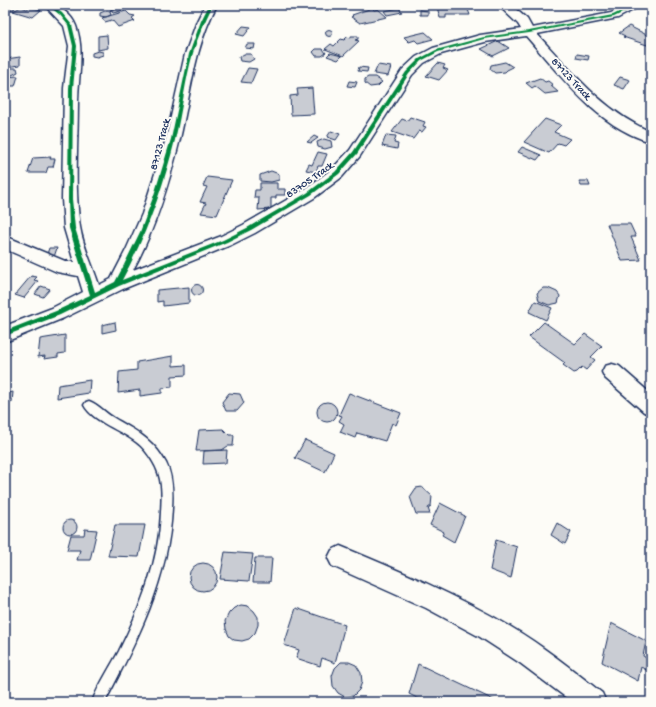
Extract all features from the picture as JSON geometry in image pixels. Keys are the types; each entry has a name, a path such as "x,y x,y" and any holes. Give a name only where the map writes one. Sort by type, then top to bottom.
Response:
{"street":[{"name":"87123 Track","path":"117,284 140,240 172,139 185,73 201,25 212,5"},
{"name":"87123 Track","path":"504,5 523,22 529,32 605,113 632,129 651,137"},
{"name":"83705 Track","path":"5,334 58,313 117,284 237,235 285,209 326,182 355,153 369,133 399,83 420,60 437,51 469,41 529,32 614,16 636,5"},
{"path":"51,6 61,14 70,25 75,46 71,88 70,199 72,228 93,295"},
{"path":"5,242 63,267 85,270"},
{"path":"612,372 651,406"},
{"path":"340,558 421,594 490,628 548,667 593,702"}],"lane":[{"path":"89,405 101,417 139,438 163,469 167,488 168,521 150,598 130,644 98,702"}],"building":[{"path":"5,5 16,5 14,9 5,10"},
{"path":"124,6 128,9 113,13 110,10"},
{"path":"21,7 27,9 30,7 41,10 33,17 13,11"},
{"path":"437,7 467,7 470,15 446,15 446,18 440,18"},
{"path":"372,8 374,10 378,9 387,17 360,23 351,17 353,16 352,15"},
{"path":"399,8 402,12 387,15 384,11"},
{"path":"420,10 428,11 428,15 420,15"},
{"path":"105,11 110,12 111,15 106,17 100,16 100,13"},
{"path":"126,11 130,15 135,16 132,18 135,21 118,27 112,20 105,22 102,18"},
{"path":"243,26 251,27 244,36 236,34"},
{"path":"629,26 651,37 651,43 647,45 623,37 625,36 619,33"},
{"path":"329,29 332,30 332,36 329,37 326,36 325,33 326,30"},
{"path":"425,32 433,39 418,43 415,40 409,42 404,37"},
{"path":"107,35 108,48 98,50 98,36"},
{"path":"351,36 358,36 358,39 355,40 359,41 343,56 325,49 331,44 334,46 341,39 344,40 347,37 351,38"},
{"path":"498,41 509,48 493,56 481,49"},
{"path":"247,44 255,44 254,49 245,48"},
{"path":"316,49 323,49 326,53 322,56 316,56 313,52"},
{"path":"98,51 103,52 103,55 97,57 92,56 92,53"},
{"path":"330,53 342,56 338,60 327,56"},
{"path":"244,54 251,54 254,59 249,62 240,61 239,57"},
{"path":"577,54 589,56 588,60 576,58"},
{"path":"20,57 20,65 6,67 6,59"},
{"path":"505,62 513,67 505,72 495,73 490,69 491,65"},
{"path":"438,63 445,65 443,68 448,70 439,80 426,76"},
{"path":"378,65 391,67 388,76 374,74"},
{"path":"359,67 368,68 367,72 358,71"},
{"path":"10,68 17,68 18,72 12,75 6,75 5,71"},
{"path":"248,68 257,69 251,83 241,82"},
{"path":"18,76 15,86 5,86 5,77"},
{"path":"368,77 375,77 382,82 378,86 370,87 365,83 365,79"},
{"path":"620,77 630,80 624,89 614,85"},
{"path":"540,78 545,82 548,81 558,92 545,94 535,86 532,88 526,83"},
{"path":"349,81 357,82 355,87 347,86"},
{"path":"312,88 314,114 291,115 290,96 298,95 297,89"},
{"path":"410,117 425,122 423,126 426,127 422,132 419,131 413,139 392,132 402,119 407,121"},
{"path":"545,119 561,125 554,132 570,139 564,145 558,143 549,153 524,142"},
{"path":"331,131 340,134 336,140 327,137"},
{"path":"386,135 396,136 394,143 398,144 397,149 382,146"},
{"path":"314,136 318,138 311,143 307,142"},
{"path":"324,139 331,141 332,147 325,149 318,147 317,142"},
{"path":"522,147 541,155 537,160 518,152"},
{"path":"318,152 327,154 322,166 318,166 316,172 306,170 309,164 312,165"},
{"path":"51,157 50,159 55,159 53,167 48,167 46,173 28,173 33,158"},
{"path":"271,171 279,174 279,180 271,182 260,181 260,175"},
{"path":"207,177 232,180 217,215 201,213 206,203 200,202 207,187 203,186"},
{"path":"579,181 588,181 590,186 581,186"},
{"path":"260,183 277,183 277,189 285,189 285,195 276,195 276,198 271,198 271,209 258,210 259,198 254,198 255,190 260,190"},
{"path":"607,224 630,224 636,237 631,237 641,260 622,261"},
{"path":"49,248 57,248 54,257 46,257"},
{"path":"31,276 37,277 34,280 38,281 24,298 15,295"},
{"path":"195,285 199,285 201,286 201,294 195,295 192,292 192,288"},
{"path":"41,286 50,289 43,297 35,294"},
{"path":"189,287 189,303 163,306 163,301 157,302 157,290"},
{"path":"543,288 548,288 557,292 560,296 558,303 549,305 539,301 537,293"},
{"path":"535,301 552,308 546,320 529,312"},
{"path":"115,322 116,330 102,333 102,325"},
{"path":"544,322 575,344 585,334 602,346 591,357 595,360 586,370 582,367 574,373 563,365 565,363 529,337"},
{"path":"65,335 65,353 58,354 58,357 44,359 45,356 38,357 40,339"},
{"path":"173,356 173,366 186,365 186,375 172,376 172,387 162,388 162,393 140,396 140,390 118,393 119,372 137,370 137,362"},
{"path":"90,380 89,393 57,398 58,385"},
{"path":"13,392 12,402 5,403 5,394"},
{"path":"229,393 240,394 244,403 237,411 226,411 222,402"},
{"path":"349,393 401,413 396,425 392,423 385,441 357,433 355,438 340,432 344,424 339,421 342,416 339,415"},
{"path":"323,402 331,402 337,408 337,416 331,422 323,422 317,416 317,408"},
{"path":"223,429 229,435 234,435 233,446 228,446 222,450 196,451 199,430"},
{"path":"305,440 334,453 325,472 295,458"},
{"path":"227,450 226,463 203,464 204,451"},
{"path":"422,487 432,496 431,506 428,508 430,514 416,514 410,497 416,488"},
{"path":"440,503 465,516 454,542 442,535 444,532 430,525"},
{"path":"70,520 75,522 77,527 75,532 70,534 65,532 63,527 65,522"},
{"path":"557,523 571,532 565,544 551,535"},
{"path":"115,525 145,525 139,557 108,556"},
{"path":"85,529 97,530 90,560 77,560 80,550 67,550 71,535 84,535"},
{"path":"496,540 517,547 511,578 490,570"},
{"path":"225,552 253,554 249,581 220,579"},
{"path":"255,558 272,558 270,582 253,582"},
{"path":"203,563 213,567 217,577 213,587 203,591 193,587 189,577 193,567"},
{"path":"241,605 248,606 258,617 258,625 255,633 249,639 242,641 234,640 229,636 225,621 229,613 234,608"},
{"path":"296,608 345,625 335,663 322,658 320,666 296,658 299,650 284,645"},
{"path":"611,623 646,641 643,656 650,660 648,671 641,667 638,681 602,662"},
{"path":"341,662 349,662 356,665 361,673 362,682 359,690 353,696 345,697 338,693 333,686 332,676 335,668"},
{"path":"418,664 498,702 425,702 409,694"}],"cycle path":[{"path":"117,284 150,214 173,139 191,54 196,37 211,5"},
{"path":"5,334 58,313 117,284 225,241 249,229 309,194 337,173 355,153 407,73 420,60 437,51 484,38 529,32 614,16 636,5"},
{"path":"51,6 61,14 70,25 75,46 71,88 70,199 72,228 93,295"}]}
